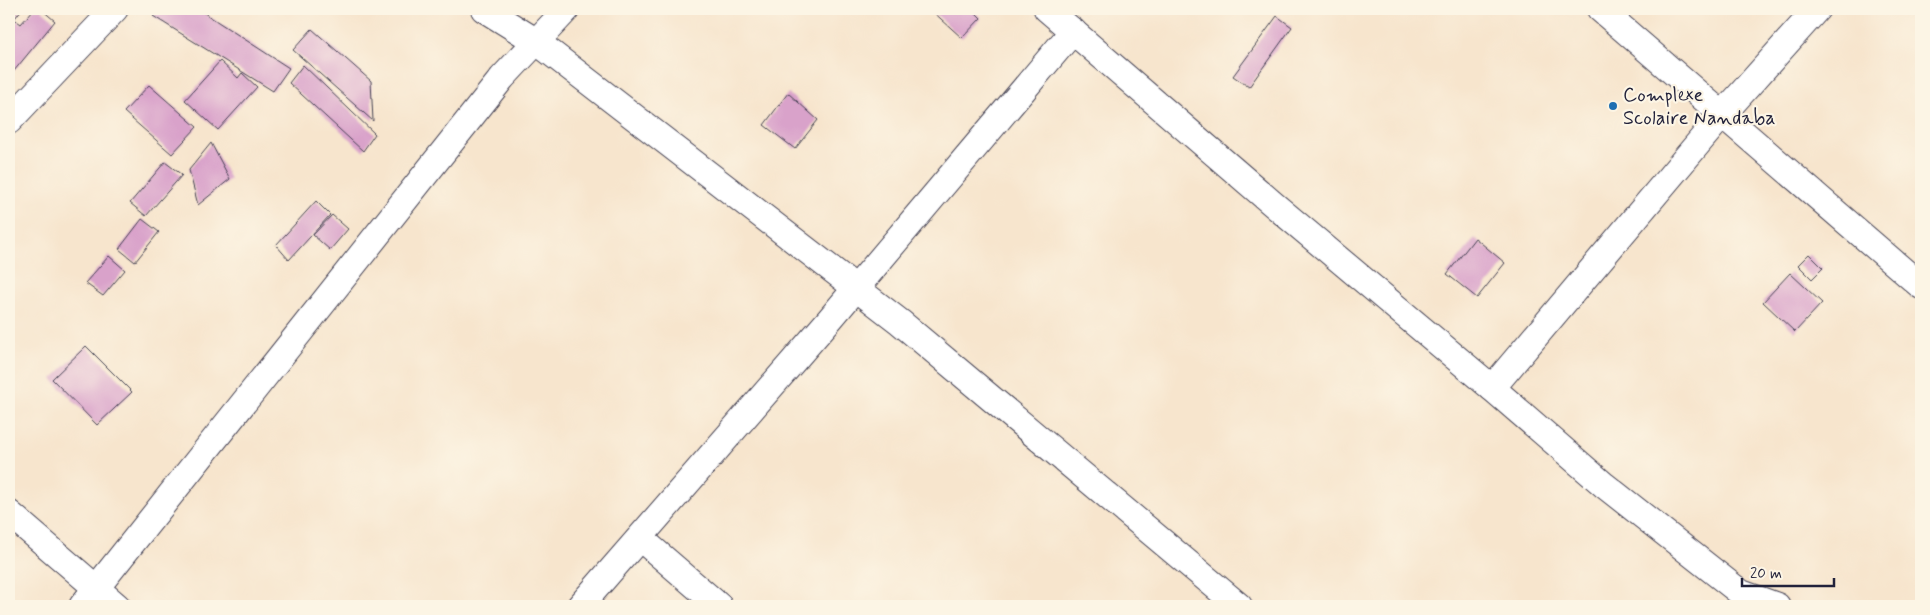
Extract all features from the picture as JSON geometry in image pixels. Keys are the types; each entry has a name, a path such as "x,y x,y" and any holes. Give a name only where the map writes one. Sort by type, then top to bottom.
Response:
{"street":[{"path":"9,122 115,9"},
{"path":"484,9 537,42 900,322 1239,606"},
{"path":"90,597 502,78 567,9"},
{"path":"1047,9 1265,198 1492,388 1735,600 1776,606"},
{"path":"1600,9 1921,286"},
{"path":"1492,388 1722,115 1818,9"},
{"path":"580,606 855,288 1073,31"},
{"path":"9,513 90,597 118,606"},
{"path":"640,538 719,606"}],"building":[{"path":"9,9 22,9 15,18 9,12"},
{"path":"34,9 41,9 55,21 9,77 9,22 13,18 21,24"},
{"path":"158,9 198,9 289,68 273,91 153,16"},
{"path":"930,9 972,9 981,18 962,38"},
{"path":"1277,16 1292,27 1249,87 1233,76"},
{"path":"312,29 371,81 373,121 293,50"},
{"path":"220,61 238,78 242,73 257,87 218,130 185,100"},
{"path":"303,65 375,134 363,151 289,83"},
{"path":"149,85 197,127 172,154 124,112"},
{"path":"788,93 818,120 795,149 764,125"},
{"path":"211,143 230,179 198,205 189,170"},
{"path":"165,162 182,175 146,216 130,203"},
{"path":"316,201 330,215 289,260 276,245"},
{"path":"332,215 348,229 330,250 313,235"},
{"path":"142,219 159,232 135,262 119,249"},
{"path":"1475,238 1505,263 1477,298 1447,274"},
{"path":"1809,254 1823,268 1812,279 1798,265"},
{"path":"109,256 125,270 103,296 85,283"},
{"path":"1790,273 1822,303 1795,332 1763,302"},
{"path":"86,346 132,392 97,425 52,379"}],"place":[{"name":"Complexe Scolaire Nandaba","path":"1613,106"}]}
